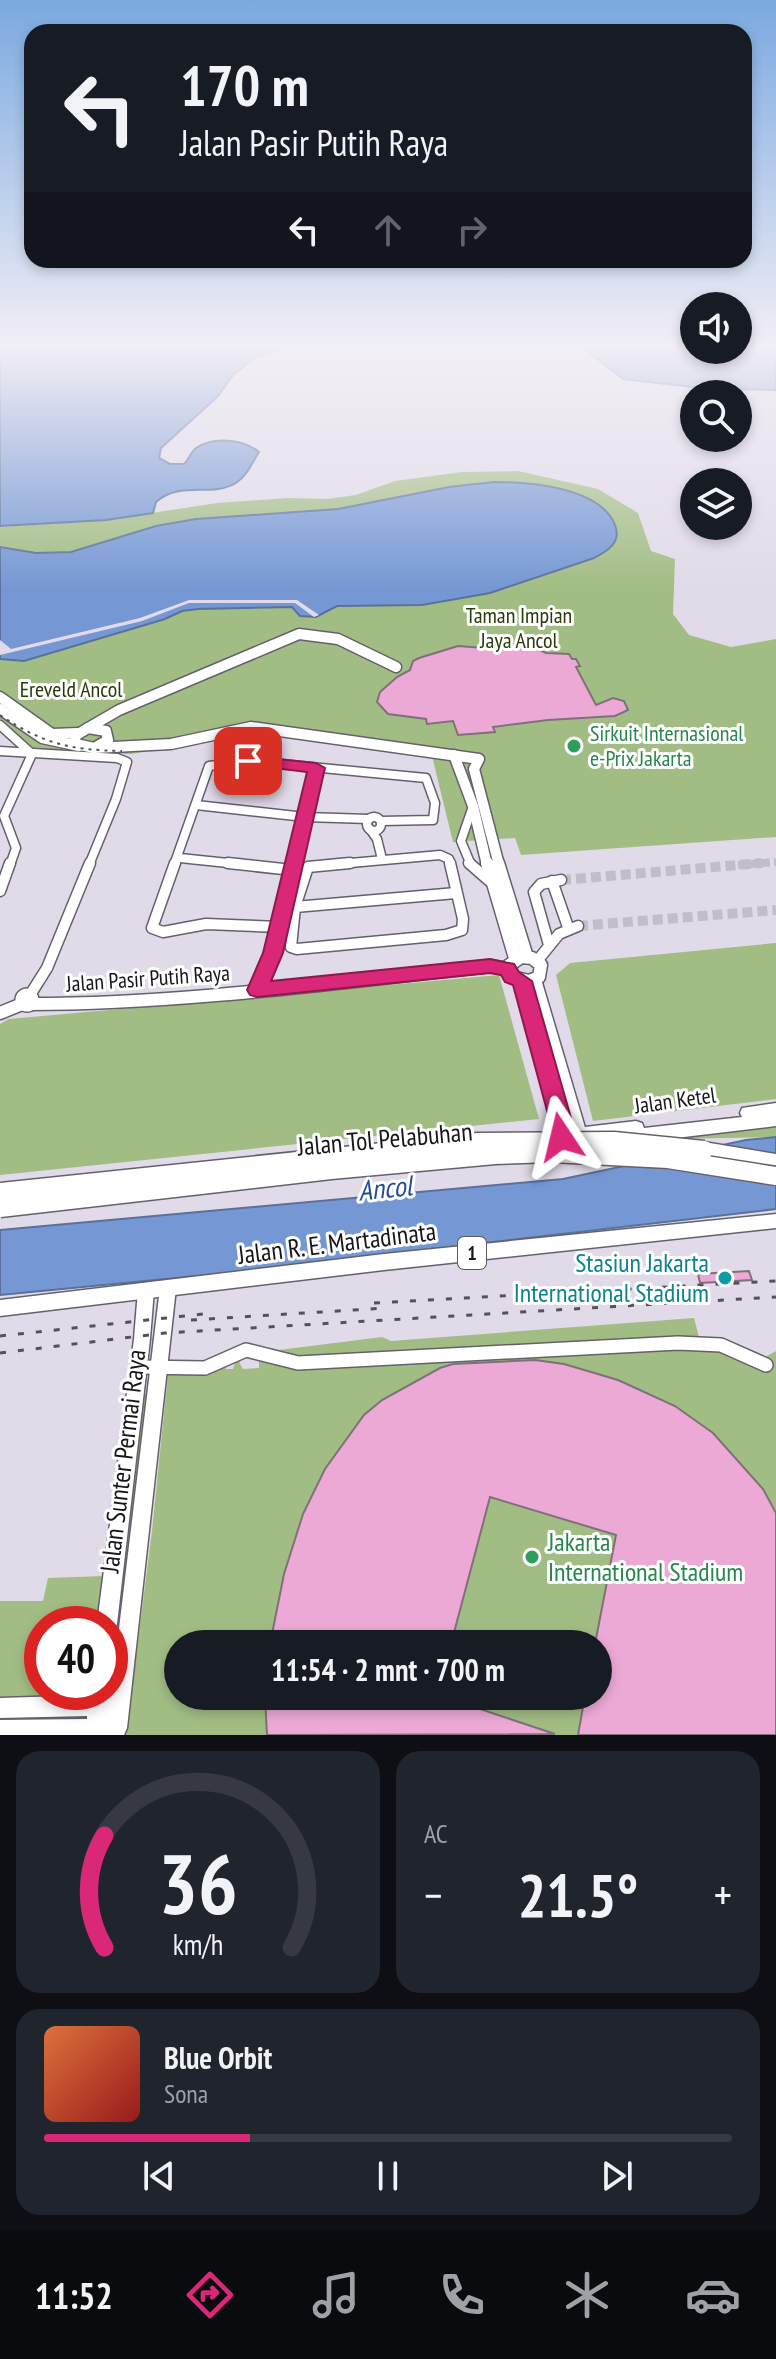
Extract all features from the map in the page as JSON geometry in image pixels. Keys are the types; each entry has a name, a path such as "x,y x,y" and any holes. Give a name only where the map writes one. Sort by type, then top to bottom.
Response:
{"highway":[{"name":"Jalan Ketel","path":"572,1140 776,1109"},
{"name":"Jalan Ketel","path":"572,1140 776,1119"},
{"path":"0,1194 572,1140"},
{"path":"0,1210 572,1140"},
{"name":"Jalan Tol Pelabuhan","path":"0,1194 478,1142 614,1141 704,1150 776,1162"},
{"name":"Jalan Tol Pelabuhan","path":"0,1210 331,1170 495,1155 552,1153 668,1159 776,1176"},
{"name":"Jalan R. E. Martadinata","path":"0,1308 776,1221"}],"main road":[{"name":"Jalan Sunter Permai Raya","path":"128,1629 168,1288"},
{"name":"Jalan Sunter Permai Raya","path":"109,1606 146,1290"},
{"path":"134,1396 143,1389 156,1393"},
{"path":"0,1708 24,1708"},
{"path":"68,1729 77,1720 76,1712 72,1710"},
{"path":"95,1710 95,1732"},
{"name":"Jalan Sunter Permai Raya","path":"116,1731 118,1710"},
{"path":"0,1730 116,1731"}],"street":[{"path":"79,746 74,740 88,730 300,637 321,637 342,642 394,668"},
{"path":"0,697 52,734 88,730 109,735 105,743"},
{"path":"0,709 42,738 94,748 171,744 251,727 479,759 471,782 479,837 522,961 542,969 529,980"},
{"path":"0,725 32,754"},
{"path":"94,748 105,743 167,740 235,730"},
{"path":"0,751 117,758 127,762 116,799 47,968 26,1000"},
{"path":"0,891 16,848 4,816 32,754"},
{"path":"454,755 471,782 500,870 522,961"},
{"path":"196,805 375,827 431,821 435,817 435,803 424,777 248,761 214,763 208,768 196,805 180,858 152,928 159,932 176,926 215,923 280,927"},
{"path":"257,990 280,927 316,768"},
{"path":"473,806 461,827 464,855 471,869 496,886"},
{"path":"375,827 382,859"},
{"path":"180,858 292,870"},
{"path":"382,859 449,859 464,927 456,933 297,949 291,947 295,907 308,867 382,859"},
{"path":"529,980 512,977 522,961 549,945 573,926 556,881 541,884 534,892 549,945"},
{"path":"295,907 456,893"},
{"name":"Jalan Pasir Putih Raya","path":"0,1005 26,1000 76,1004 257,990 522,961"},
{"path":"529,980 560,1118 572,1140"},
{"name":"Jalan Pasir Putih Raya","path":"0,1013 26,1000"},
{"path":"138,1367 205,1368 246,1350 298,1363 678,1343 721,1345 766,1365"}],"green space":[{"name":"Taman Impian Jaya Ancol","path":"518,471 598,489 638,513 651,551 675,559 673,614 689,635 731,647 776,639 776,837 521,855 515,838 453,842 431,752 300,738 237,735 198,739 170,748 131,754 37,751 0,723 0,527 106,520 217,503 288,498 327,499 356,495 395,481 462,472"},
{"path":"776,943 776,1099 593,1121 556,975 570,963"},
{"path":"499,975 539,1119 0,1175 0,1024 9,1019"},
{"path":"776,1126 776,1137 673,1139"},
{"path":"694,1318 700,1341 595,1340 583,1344 421,1354 413,1349 383,1351 379,1356 300,1362 271,1351 382,1337 391,1341"},
{"name":"Jakarta International Stadium","path":"625,1350 718,1350 765,1357 776,1351 776,1735 126,1735 168,1374 226,1361 226,1369 233,1369 237,1358 243,1369 259,1368 259,1358 284,1363"},
{"path":"141,1392 146,1394 147,1429 126,1604 118,1604"},
{"path":"104,1576 100,1606 24,1606 24,1697 0,1697 0,1601 43,1601 48,1578"}],"water":[{"path":"0,426 185,426 161,448 159,458 170,464 184,464 196,448 211,442 245,444 259,452 236,483 216,489 185,490 165,495 156,502 153,513 106,520 0,526"},
{"path":"494,482 562,489 595,502 607,512 615,525 615,542 594,558 490,593 422,605 337,606 316,617 300,616 292,607 182,611 165,619 24,661 0,659 0,547 36,553 71,552 156,526 196,519 338,509 449,487"},
{"path":"776,1137 776,1209 217,1274 0,1295 0,1230 563,1179 746,1140"}],"pier":[{"path":"189,600 297,600 319,615 314,617 295,603 189,603 142,621 0,655 0,640 11,649 140,618"}],"building":[{"path":"514,644 531,646 546,653 569,654 580,666 576,667 596,705 613,698 624,701 628,710 615,716 548,720 493,727 495,732 458,735 453,721 427,724 426,719 388,714 377,702 380,692 410,670 413,661 419,658 458,646 484,648"},
{"name":"Stasiun Jakarta International Stadium","path":"749,1271 752,1280 700,1283 698,1274"},
{"name":"Jakarta International Stadium","path":"535,1360 564,1364 618,1380 675,1406 713,1433 763,1489 776,1513 776,1735 578,1735 582,1710 612,1710 612,1630 598,1630 616,1535 490,1497 455,1630 273,1630 284,1574 303,1514 325,1469 364,1415 382,1400 453,1364"},
{"path":"266,1710 483,1710 555,1734 267,1735"}],"tunnel":[{"path":"743,865 776,862"},
{"path":"743,865 762,863"},
{"path":"738,865 743,865"},
{"path":"561,880 743,865"},
{"path":"578,926 776,910"}],"railway":[{"path":"0,715 30,733 58,744 122,751"},
{"path":"374,1303 776,1281"},
{"path":"0,1353 165,1333 776,1297"},
{"path":"191,1320 386,1308"},
{"path":"0,1336 203,1314"}],"place":[{"name":"Sirkuit Internasional e-Prix Jakarta","path":"574,746"},
{"name":"Stasiun Jakarta International Stadium","path":"725,1278"},
{"name":"Jakarta International Stadium","path":"532,1557"}],"route":[{"path":"248,761 316,768 273,953 257,990 490,966 507,969 512,977 522,981 560,1118 561,1137"}],"park label":[{"name":"Ereveld Ancol","path":"71,689"}],"water label":[{"name":"Ancol","path":"385,1188"}]}
